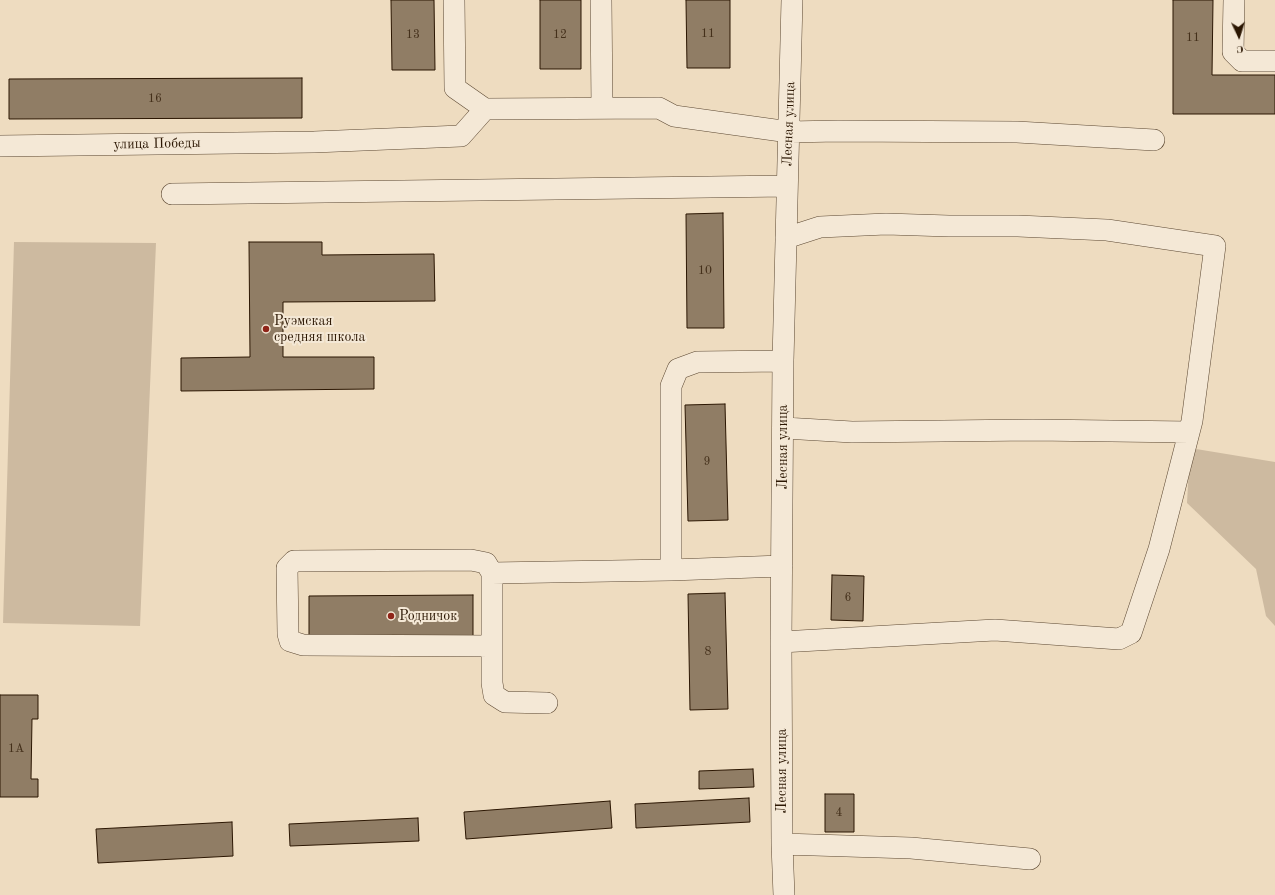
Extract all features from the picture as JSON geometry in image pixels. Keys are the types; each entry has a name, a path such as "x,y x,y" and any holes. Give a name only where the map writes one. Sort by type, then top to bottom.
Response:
{"street":[{"path":"454,0 455,88 485,109 659,108 674,116 789,132 1017,132 1154,140"},
{"path":"601,0 602,108"},
{"name":"Лесная улица","path":"784,895 782,844 781,642 784,428 783,361 792,0"},
{"path":"1234,0 1233,52 1242,61 1275,61"},
{"name":"улица Победы","path":"0,146 314,142 461,136 485,109"},
{"path":"172,194 787,186"},
{"path":"781,642 995,630 1119,639 1130,633 1157,556 1192,421 1215,246 1107,230 1018,226 886,224 820,227 786,238"},
{"path":"671,570 671,386 678,369 697,362 783,361"},
{"path":"784,428 852,432 1033,430 1189,432"},
{"path":"492,646 303,645 290,641 288,634 287,568 294,560 471,560 486,563 492,573 492,646 492,683 494,694 505,702 547,703"},
{"path":"492,573 671,570 782,566"},
{"path":"782,844 910,848 1030,859"}],"shaded area":[{"path":"14,242 156,243 140,626 3,623"},
{"path":"1190,448 1275,462 1275,626 1266,616 1256,569 1187,503"}],"building":[{"path":"391,0 434,0 435,70 392,70"},
{"path":"540,0 581,0 581,69 540,69"},
{"path":"686,0 730,0 730,68 687,68"},
{"path":"1173,0 1213,0 1212,75 1275,75 1275,114 1173,114"},
{"path":"302,78 302,118 9,119 9,79"},
{"path":"723,213 724,328 687,328 686,214"},
{"name":"Руэмская средняя школа","path":"249,242 322,242 322,255 434,254 435,301 283,302 283,357 374,357 374,389 181,391 181,358 250,357"},
{"path":"725,404 728,520 688,521 685,405"},
{"path":"832,575 864,576 863,621 831,620"},
{"path":"725,593 728,709 690,710 688,594"},
{"name":"Родничок","path":"473,595 473,636 309,638 309,596"},
{"path":"0,695 38,695 38,719 32,719 31,779 38,779 38,797 0,797"},
{"path":"753,769 754,787 699,789 699,771"},
{"path":"825,794 854,794 854,832 825,832"},
{"path":"749,798 750,822 636,828 635,804"},
{"path":"610,801 612,828 466,839 464,812"},
{"path":"418,818 419,841 290,846 289,824"},
{"path":"232,822 233,856 98,863 96,829"}],"place":[{"name":"Руэмская средняя школа","path":"266,329"},
{"name":"Родничок","path":"391,616"}]}
